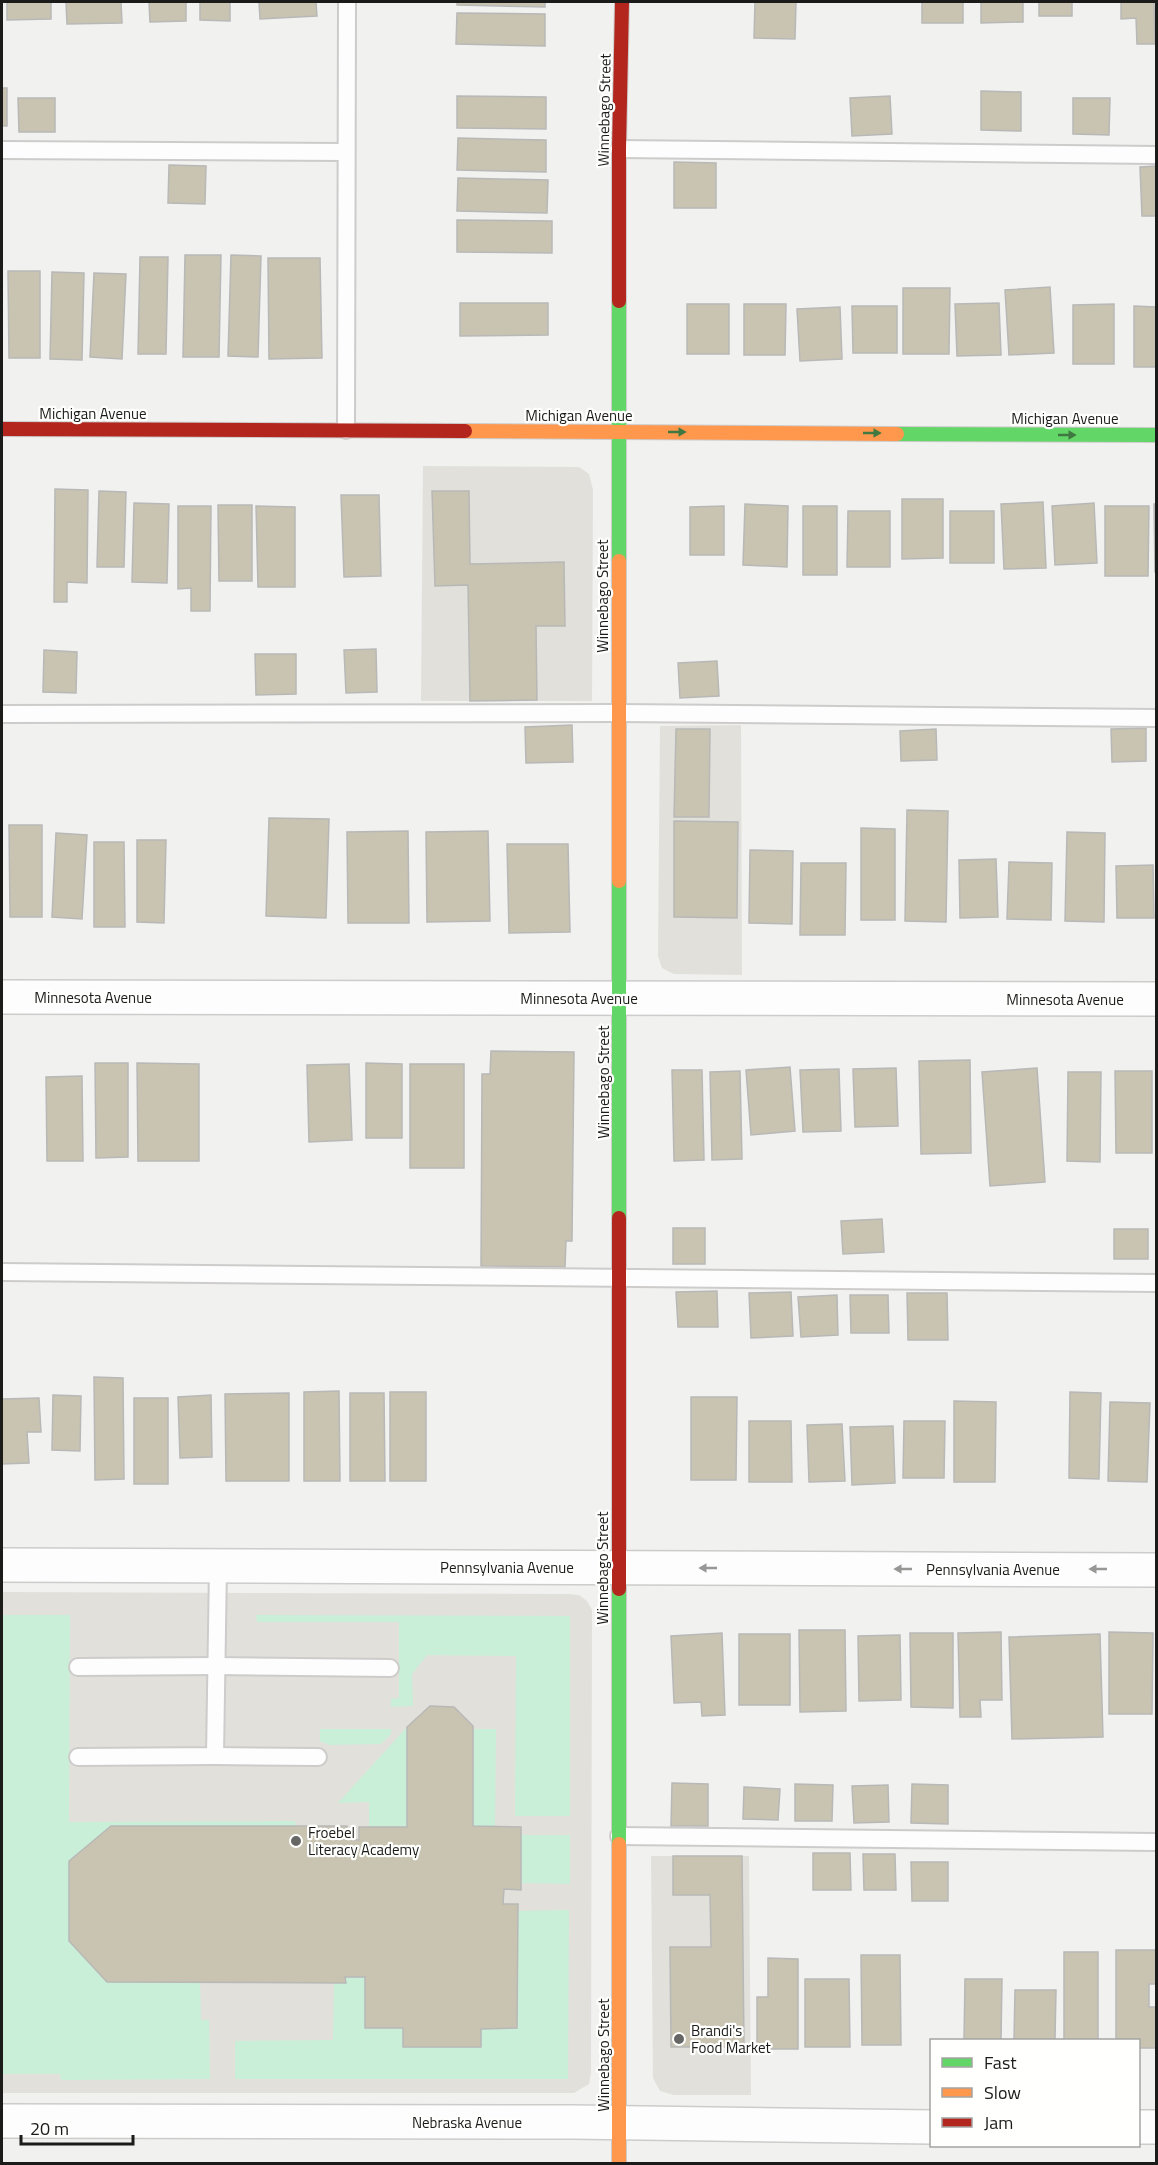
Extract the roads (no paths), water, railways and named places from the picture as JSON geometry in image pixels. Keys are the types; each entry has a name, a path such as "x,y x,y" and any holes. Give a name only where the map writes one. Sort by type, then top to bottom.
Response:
{"street":[{"name":"Winnebago Street","path":"619,2163 619,149 622,2"},
{"name":"Michigan Avenue","path":"2,429 1156,435"},
{"name":"Minnesota Avenue","path":"2,997 1156,999"},
{"name":"Pennsylvania Avenue","path":"2,1565 1156,1570"},
{"name":"Nebraska Avenue","path":"2,2121 619,2123 930,2127"},
{"path":"1140,2127 1156,2127"}],"lane":[{"path":"346,430 347,2"},
{"path":"619,149 1156,155"},
{"path":"2,150 346,152"},
{"path":"2,714 619,713 1156,718"},
{"path":"2,1272 1156,1283"},
{"path":"215,1756 218,1566"},
{"path":"78,1667 390,1668"},
{"path":"78,1757 318,1757"},
{"path":"619,1836 1156,1842"}],"place":[{"name":"Froebel Literacy Academy","path":"296,1841"},
{"name":"Brandi's Food Market","path":"679,2039"}]}
